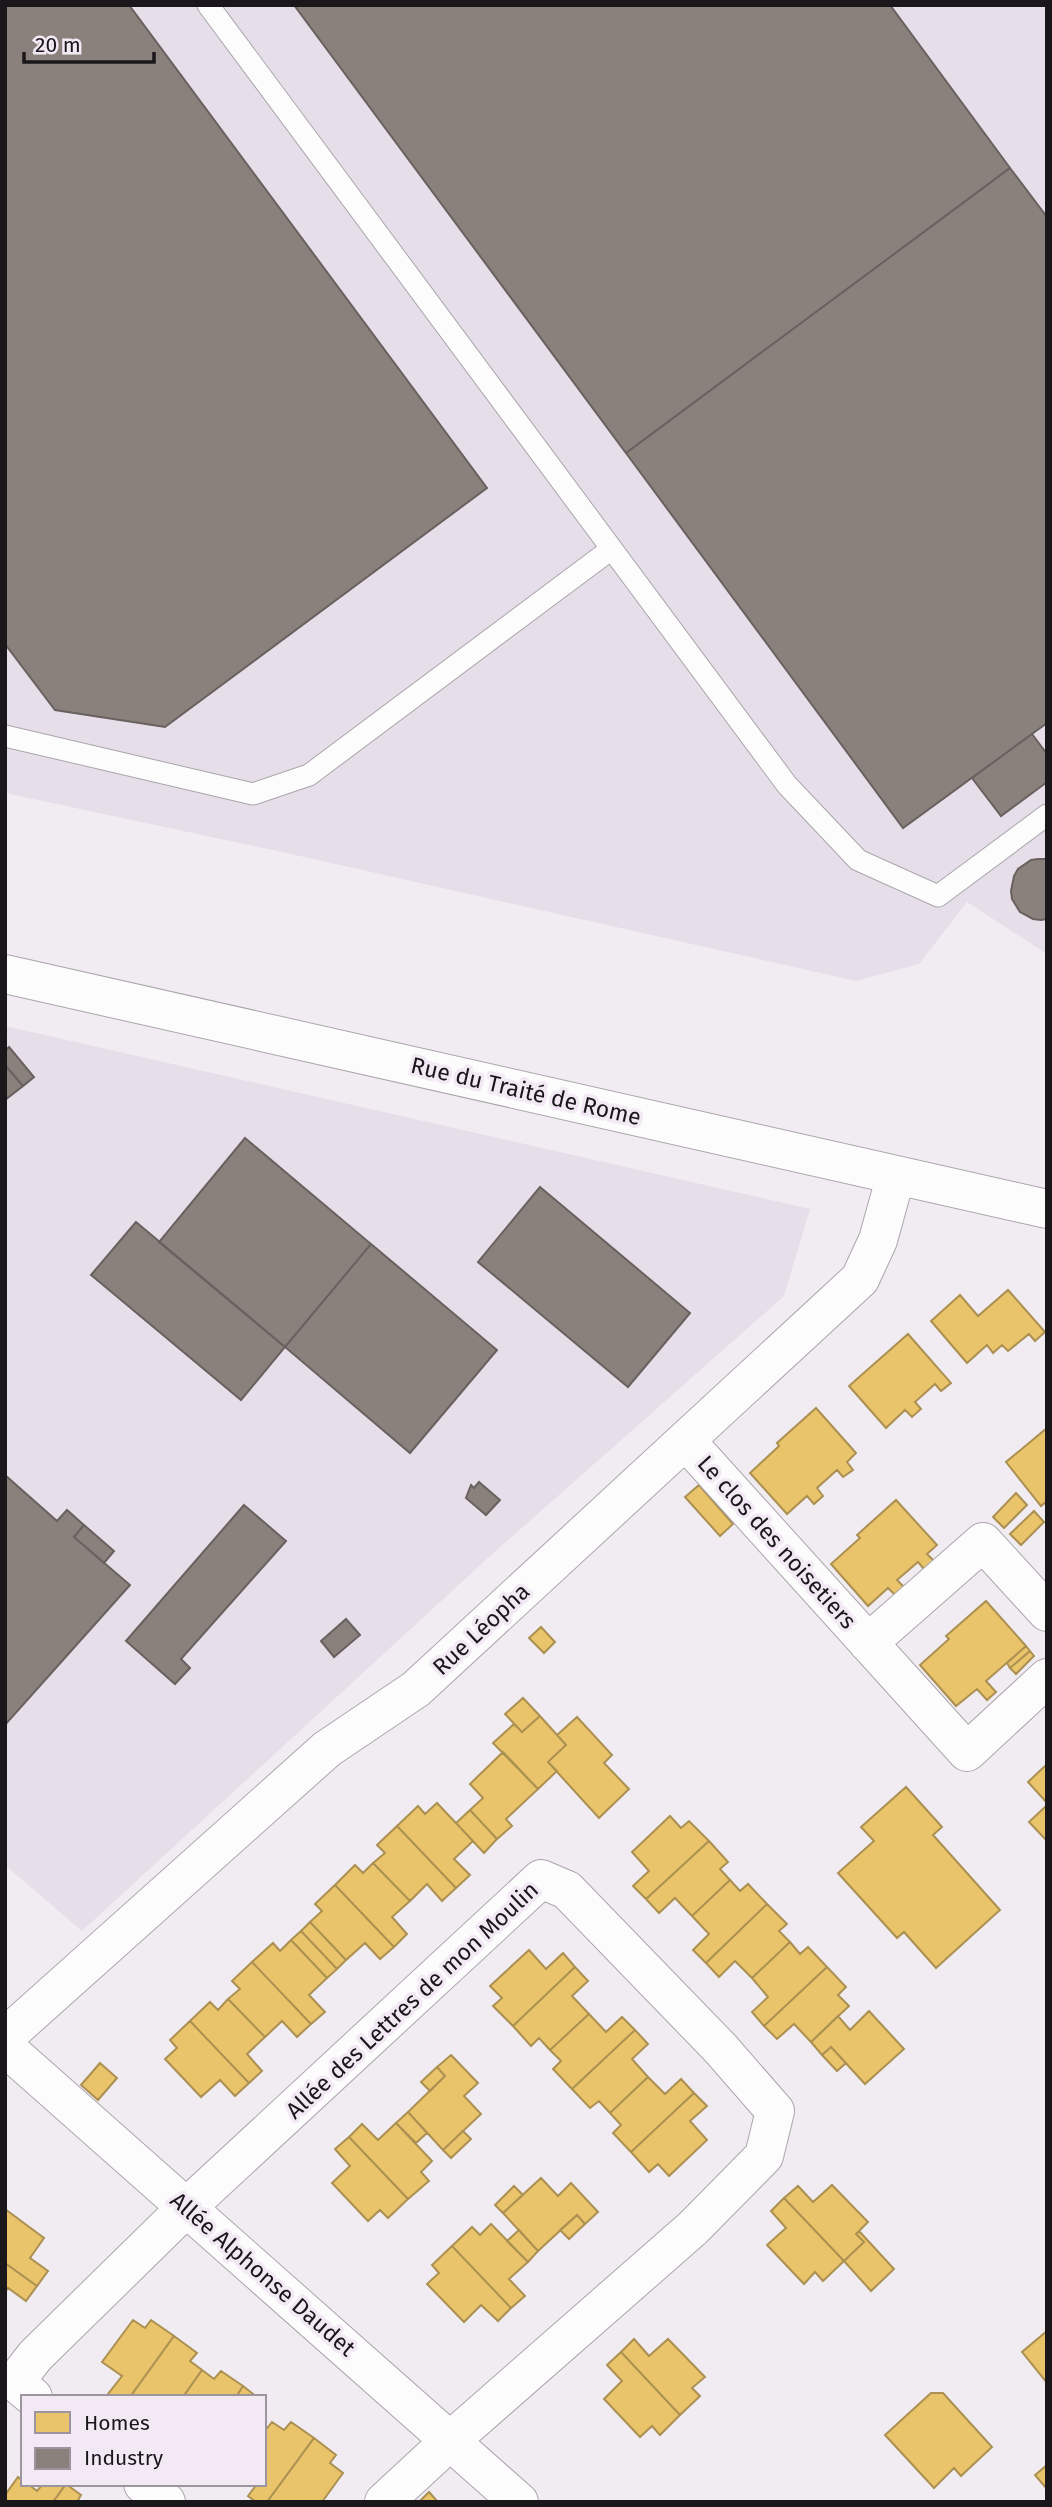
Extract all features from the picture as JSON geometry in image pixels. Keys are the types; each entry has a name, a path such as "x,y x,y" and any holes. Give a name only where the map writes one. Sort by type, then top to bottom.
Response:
{"street":[{"name":"Rue du Traité de Rome","path":"5,974 1047,1209"},
{"name":"Rue Léopha","path":"5,2038 327,1749 416,1689 860,1279 878,1240 896,1175"},
{"name":"Le clos des noisetiers","path":"685,1441 967,1752 1047,1678"},
{"name":"Le clos des noisetiers","path":"868,1643 983,1542 1047,1612"},
{"name":"Allée des Lettres de mon Moulin","path":"187,2207 541,1879 567,1890 721,2049 775,2111 764,2156 693,2228 451,2440"},
{"name":"Allée Alphonse Daudet","path":"5,2047 519,2502"},
{"path":"31,2395 15,2382 35,2356 187,2207"},
{"path":"384,2502 451,2440"},
{"path":"146,2486 166,2502"}],"lane":[{"path":"208,5 787,786 858,860 938,896 1047,815"},
{"path":"5,736 253,794 309,775 611,550"}],"shaded area":[{"path":"5,5 1047,5 1047,954 967,902 919,964 856,981 291,854 5,793"},
{"path":"5,1026 810,1209 784,1296 489,1557 82,1931 5,1865"}],"building: Homes":[{"path":"1008,1290 1045,1332 1035,1341 1029,1334 1008,1351 1002,1345 993,1353 987,1345 967,1363 931,1321 960,1295 978,1316"},
{"path":"908,1334 951,1383 941,1391 935,1384 915,1402 921,1409 912,1417 905,1410 886,1428 849,1386"},
{"path":"816,1408 856,1453 847,1462 853,1470 843,1477 837,1470 817,1488 823,1496 814,1504 807,1496 787,1514 750,1473 779,1446 777,1443"},
{"path":"1047,1428 1047,1501 1041,1506 1006,1462"},
{"path":"699,1485 733,1524 720,1536 685,1497"},
{"path":"1016,1493 1027,1505 1004,1528 993,1517"},
{"path":"896,1500 937,1545 927,1554 934,1561 924,1569 918,1562 897,1580 904,1587 895,1595 888,1588 868,1606 831,1564 860,1538 857,1535"},
{"path":"1034,1511 1044,1522 1021,1545 1010,1534"},
{"path":"986,1601 1026,1646 986,1681 996,1692 987,1700 977,1689 956,1706 920,1665 949,1639 946,1636"},
{"path":"541,1627 555,1642 544,1653 529,1638"},
{"path":"1026,1646 1030,1651 1010,1668 1007,1663"},
{"path":"1030,1651 1034,1656 1016,1674 1010,1668"},
{"path":"523,1698 540,1716 522,1732 505,1714"},
{"path":"540,1716 566,1745 548,1762 557,1771 538,1789 493,1743 514,1724 522,1732"},
{"path":"577,1717 612,1755 604,1763 629,1789 599,1818 548,1762 566,1745 557,1735"},
{"path":"503,1752 538,1789 506,1819 512,1826 497,1839 470,1810 483,1798 470,1784"},
{"path":"1047,1764 1047,1803 1028,1782"},
{"path":"906,1787 942,1827 933,1835 1000,1910 936,1968 904,1932 897,1938 838,1873 874,1841 861,1827"},
{"path":"437,1803 473,1841 454,1859 470,1875 456,1888 397,1826 418,1806 425,1814"},
{"path":"1047,1805 1047,1841 1029,1822"},
{"path":"470,1810 497,1839 484,1853 456,1823"},
{"path":"670,1816 681,1828 689,1821 709,1841 646,1899 633,1886 649,1871 632,1852"},
{"path":"397,1826 456,1888 442,1901 427,1884 410,1901 373,1863 385,1853 377,1845"},
{"path":"709,1841 728,1862 720,1869 730,1880 692,1916 675,1898 659,1913 646,1899"},
{"path":"373,1863 410,1901 392,1917 407,1934 394,1947 335,1885 355,1865 363,1873"},
{"path":"730,1880 740,1891 748,1884 767,1904 706,1963 693,1950 709,1934 692,1916"},
{"path":"335,1885 394,1947 380,1959 365,1943 346,1960 310,1922 322,1911 315,1904"},
{"path":"767,1904 787,1924 779,1931 790,1942 752,1978 735,1961 719,1977 706,1963"},
{"path":"310,1922 346,1960 337,1969 301,1931"},
{"path":"301,1931 337,1969 327,1978 291,1940"},
{"path":"291,1940 327,1978 309,1995 325,2012 311,2024 252,1962 273,1943 280,1951"},
{"path":"790,1942 800,1954 808,1947 827,1967 764,2026 752,2012 768,1997 752,1978"},
{"path":"529,1950 546,1969 563,1953 575,1967 513,2026 493,2006 502,1998 490,1986"},
{"path":"252,1962 311,2024 297,2037 282,2021 265,2037 228,1999 240,1989 232,1981"},
{"path":"575,1967 588,1981 572,1996 589,2014 550,2050 539,2038 531,2046 513,2026"},
{"path":"827,1967 846,1987 838,1995 849,2006 811,2042 794,2024 777,2039 764,2026"},
{"path":"228,1999 265,2037 247,2054 262,2071 249,2083 190,2021 210,2002 218,2010"},
{"path":"869,2011 904,2049 865,2084 831,2047 822,2055 811,2042 838,2016 850,2030"},
{"path":"589,2014 606,2032 622,2017 635,2030 572,2089 553,2069 561,2061 550,2050"},
{"path":"190,2021 249,2083 235,2096 220,2080 201,2097 165,2059 177,2048 170,2040"},
{"path":"635,2030 648,2044 632,2059 648,2077 610,2113 599,2101 590,2108 572,2089"},
{"path":"831,2047 846,2063 837,2071 822,2055"},
{"path":"451,2055 478,2083 464,2096 481,2114 443,2150 408,2112 445,2076 437,2067"},
{"path":"100,2063 117,2078 98,2100 81,2085"},
{"path":"437,2067 445,2076 430,2091 421,2082"},
{"path":"648,2077 665,2094 681,2079 694,2093 631,2152 613,2133 621,2125 610,2113"},
{"path":"694,2093 707,2106 690,2121 707,2140 669,2176 658,2164 649,2172 631,2152"},
{"path":"408,2112 427,2133 416,2143 396,2123"},
{"path":"396,2123 432,2161 421,2172 429,2181 408,2199 349,2137 362,2124 378,2140"},
{"path":"463,2131 471,2139 451,2158 443,2150"},
{"path":"349,2137 408,2199 388,2218 380,2210 368,2221 332,2183 350,2166 335,2149"},
{"path":"541,2178 558,2196 571,2183 598,2212 585,2224 577,2215 538,2251 503,2213"},
{"path":"832,2185 868,2222 856,2234 864,2242 844,2261 784,2198 798,2186 813,2202"},
{"path":"514,2186 523,2195 503,2213 495,2205"},
{"path":"784,2198 844,2261 823,2281 815,2272 804,2284 767,2245 786,2228 771,2211"},
{"path":"5,2209 44,2238 30,2258 48,2271 37,2286 5,2263"},
{"path":"577,2215 585,2224 569,2239 560,2230"},
{"path":"491,2224 528,2262 509,2279 525,2296 511,2308 452,2246 472,2227 480,2235"},
{"path":"519,2230 538,2251 528,2262 507,2241"},
{"path":"859,2231 894,2269 871,2291 844,2261 864,2242 856,2234"},
{"path":"452,2246 511,2308 498,2321 481,2305 464,2322 427,2284 439,2273 432,2265"},
{"path":"5,2263 37,2286 26,2301 8,2288 5,2292"},
{"path":"133,2320 145,2328 151,2320 174,2336 131,2395 108,2394 122,2376 102,2362"},
{"path":"1047,2331 1047,2383 1022,2352"},
{"path":"174,2336 197,2353 190,2361 202,2370 184,2395 131,2395"},
{"path":"634,2339 649,2356 668,2339 705,2377 692,2388 700,2396 680,2415 621,2352"},
{"path":"621,2352 680,2415 660,2435 652,2426 640,2437 604,2399 622,2381 607,2365"},
{"path":"202,2370 214,2379 221,2371 243,2386 237,2395 184,2395"},
{"path":"243,2386 254,2395 237,2395"},
{"path":"931,2393 943,2393 992,2447 961,2476 954,2468 934,2488 885,2435"},
{"path":"272,2422 284,2430 291,2422 314,2438 267,2502 256,2502 248,2496 256,2486 266,2486 266,2430"},
{"path":"314,2438 336,2455 330,2463 343,2473 322,2502 267,2502"},
{"path":"1047,2465 1047,2489 1035,2475"},
{"path":"18,2477 21,2486 31,2486 37,2491 41,2486 65,2486 53,2502 5,2502 5,2495"},
{"path":"65,2486 81,2495 77,2502 53,2502"},
{"path":"429,2492 438,2502 419,2502"}],"building: Industry":[{"path":"5,5 129,5 487,488 165,727 55,710 5,644"},
{"path":"294,5 890,5 1010,168 626,453"},
{"path":"1010,168 1047,217 1047,723 903,828 626,453"},
{"path":"1032,734 1047,754 1047,782 1001,816 972,778"},
{"path":"1047,859 1047,919 1041,920 1020,912 1012,899 1011,891 1018,869 1031,860"},
{"path":"9,1047 34,1077 23,1086 5,1065 5,1051"},
{"path":"5,1065 23,1086 5,1100"},
{"path":"245,1138 371,1244 285,1347 159,1242"},
{"path":"540,1187 690,1313 628,1387 478,1262"},
{"path":"136,1222 285,1347 241,1400 91,1275"},
{"path":"371,1244 497,1350 410,1453 285,1347"},
{"path":"5,1475 57,1521 67,1510 84,1525 74,1537 130,1585 5,1725"},
{"path":"479,1482 500,1500 486,1515 466,1498 471,1485 474,1488"},
{"path":"244,1505 286,1541 181,1659 190,1668 175,1684 126,1641"},
{"path":"84,1525 114,1551 104,1563 74,1537"},
{"path":"346,1619 360,1635 334,1657 321,1641"}]}
